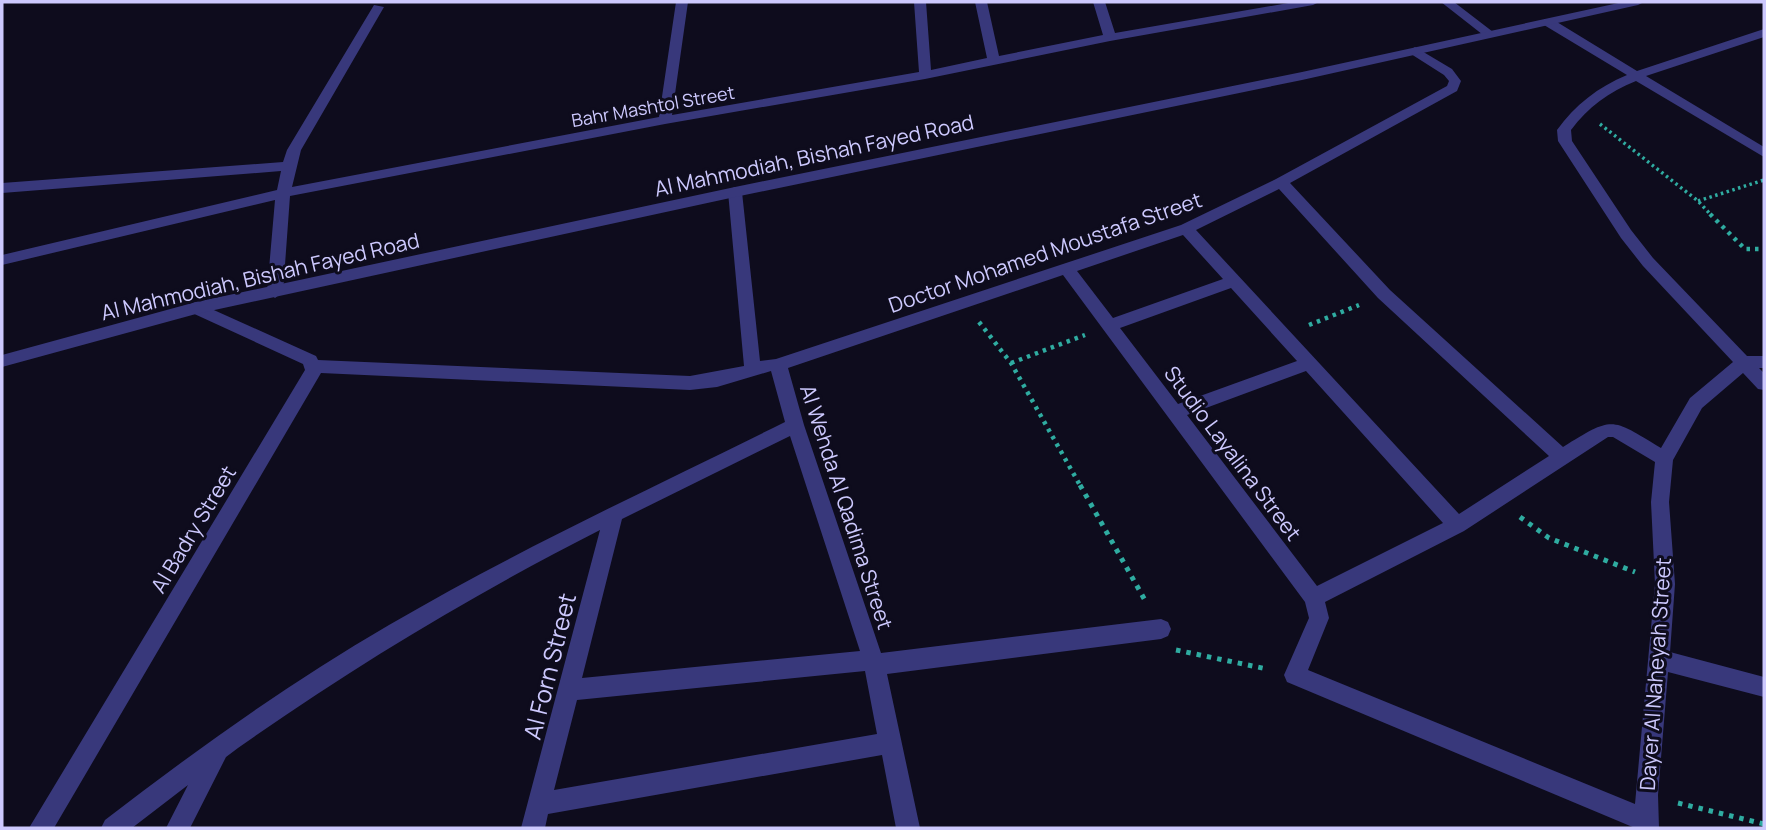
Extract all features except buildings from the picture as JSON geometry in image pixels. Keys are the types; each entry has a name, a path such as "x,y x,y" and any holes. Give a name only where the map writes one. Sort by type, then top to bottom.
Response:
{"street":[{"path":"665,120 682,2"},
{"path":"920,2 925,75"},
{"path":"981,2 995,61"},
{"path":"1099,2 1111,37"},
{"name":"Bahr Mashtol Street","path":"2,260 284,193 665,120 925,75 1111,37 1313,2"},
{"path":"1447,2 1492,35"},
{"name":"Al Mahmodiah, Bishah Fayed Road","path":"2,361 196,308 1639,2"},
{"path":"275,292 280,216 288,166 294,150 379,8"},
{"path":"1548,22 1764,153"},
{"path":"1764,33 1635,75 1580,109 1564,130 1566,141 1573,153 1626,234 1648,262 1764,383"},
{"path":"1746,39 1764,49"},
{"name":"Doctor Mohamed Moustafa Street","path":"777,365 1186,229 1281,182 1452,88 1455,81 1448,72 1415,51"},
{"path":"2,188 288,166"},
{"path":"1281,182 1384,294 1563,458"},
{"path":"735,192 754,370"},
{"path":"1186,229 1457,525"},
{"name":"Studio Layalina Street","path":"1067,269 1314,598"},
{"path":"1108,326 1233,281"},
{"path":"196,308 310,360 314,366"},
{"path":"1744,362 1764,362"},
{"name":"Dayer Al Naheyah Street","path":"1647,824 1647,795 1665,584 1660,502 1664,459 1696,403 1744,362"},
{"path":"1174,413 1308,364"},
{"name":"Al Wehda Al Qadima Street","path":"314,366 690,383 717,380 777,365 873,660 882,664 1161,629"},
{"name":"Al Badry Street","path":"41,828 314,366"},
{"path":"113,828 279,706 434,609 503,571 795,425"},
{"path":"1647,824 1295,675 1319,618 1314,598 1457,525 1610,428 1664,459"},
{"name":"Al Forn Street","path":"533,828 614,515"},
{"path":"1658,659 1764,687"},
{"path":"570,690 873,660 908,828"},
{"path":"541,804 892,742"},
{"path":"178,828 219,749"}],"path":[{"path":"1580,109 1698,201 1745,249 1764,249"},
{"path":"1698,201 1764,180"},
{"path":"1283,337 1384,294"},
{"path":"965,304 1011,363 1173,650 1295,675"},
{"path":"1011,363 1108,326"},
{"path":"1496,501 1549,538 1665,584"},
{"path":"1647,795 1764,824"}]}
